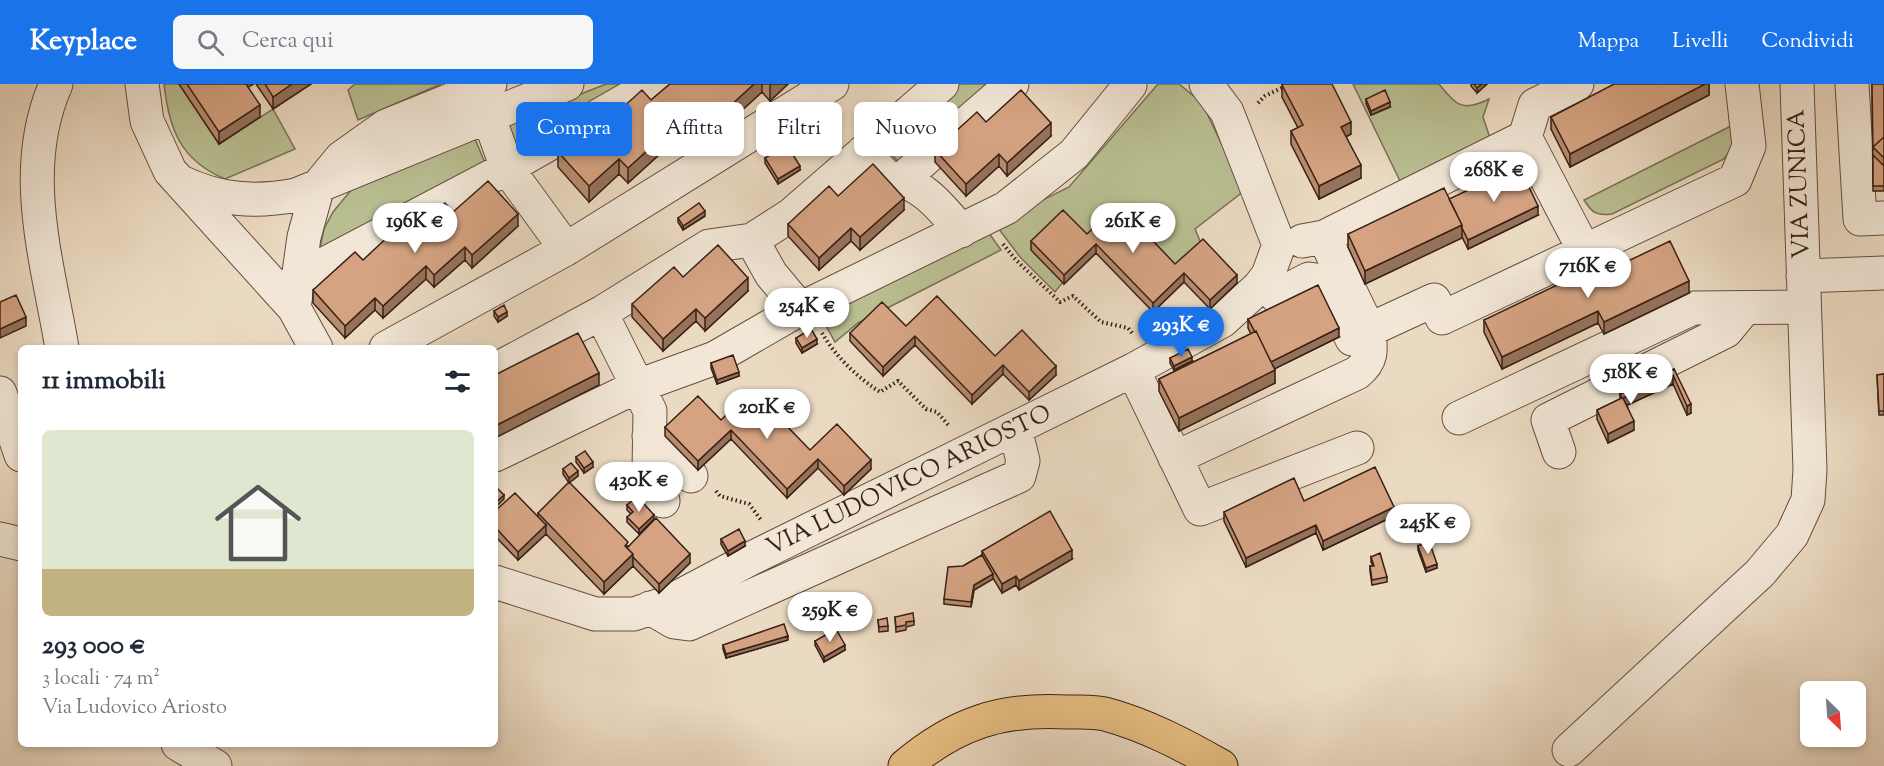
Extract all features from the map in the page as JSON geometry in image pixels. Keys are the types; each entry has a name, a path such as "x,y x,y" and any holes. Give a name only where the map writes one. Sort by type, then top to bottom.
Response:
{"main road":[{"path":"905,766 923,751 972,723 1031,710 1103,714 1172,738 1221,766"}],"street":[{"path":"56,84 44,111 36,152 35,189 61,345"},
{"path":"142,84 151,131 170,171 295,293 315,345"},
{"path":"295,293 304,237 318,186 341,158 386,126 489,100 567,84"},
{"path":"295,293 654,84"},
{"path":"391,345 566,249 832,84"},
{"path":"921,102 942,84"},
{"path":"902,180 1012,84"},
{"path":"498,454 638,387 715,358 804,307 1006,208 1074,154 1129,84"},
{"path":"1206,84 1236,102 1279,245 1324,237 1525,137"},
{"path":"1577,84 1535,105 1525,137 1585,252"},
{"path":"1276,296 1309,279 1323,280 1352,339 1434,300 1442,318 1735,180 1749,146 1742,84"},
{"name":"VIA ZUNICA","path":"1797,84 1804,292 1884,273"},
{"path":"1852,84 1860,219 1884,218"},
{"path":"489,100 507,168 566,249"},
{"path":"498,368 601,313 709,246 752,240 791,215 858,156"},
{"path":"867,156 888,178 902,180 973,225"},
{"path":"181,182 225,198 248,200 272,200 318,186"},
{"path":"1175,458 1357,374 1368,364 1371,355 1369,330 1324,237"},
{"path":"752,240 771,274 804,307"},
{"name":"VIA LUDOVICO ARIOSTO","path":"498,583 596,614 634,614 669,602 752,558 1133,370 1236,311 1268,274 1279,245"},
{"path":"1459,418 1693,308 1745,308 1804,292 1810,470 1808,500 1791,535 1760,573 1569,750"},
{"path":"1560,452 1548,420 1726,331 1745,308"},
{"path":"601,313 650,411 649,470 643,480 663,501"},
{"path":"1133,370 1200,509 1357,448"},
{"path":"0,393 18,446"},
{"path":"650,608 674,622 689,624 1019,476 1023,461 1015,428"},
{"path":"649,436 691,476"},
{"path":"0,539 18,543"},
{"path":"183,747 215,766"}],"path":[{"path":"1236,102 1265,96 1290,84"},
{"path":"973,225 1016,260 1060,302 1073,296 1101,322 1128,328 1137,338"},
{"path":"804,307 827,341 863,381 880,392 898,381 926,409 937,412 950,427"},
{"path":"720,496 749,504 768,529"}],"green space":[{"path":"164,84 179,84 219,144 273,109 295,149 225,179 197,162 187,152 169,115"},
{"path":"355,84 441,84 358,120 348,90"},
{"path":"606,84 637,84 604,102 560,102"},
{"path":"954,84 987,84 958,111 958,102 934,102"},
{"path":"1158,84 1179,84 1202,103 1244,191 1195,229 1203,248 1175,273 1118,213 1055,292 1020,257 995,224 1069,187"},
{"path":"1353,84 1439,84 1456,102 1466,106 1489,99 1483,117 1490,138 1401,183"},
{"path":"516,119 515,150 507,123"},
{"path":"1731,126 1734,146 1724,159 1612,214 1595,213 1584,200"},
{"path":"473,134 487,168 321,253 324,229 333,212 352,189"},
{"path":"893,156 911,156 901,165"},
{"path":"986,229 1001,250 858,323 835,342 819,313"}],"building":[{"path":"187,84 246,84 260,105 219,132"},
{"path":"265,84 292,84 273,97"},
{"path":"670,84 754,84 734,102 644,102 644,153 628,168 619,159 589,186 562,156 632,156 632,102 629,102 642,90 651,100"},
{"path":"1332,84 1351,122 1341,127 1361,165 1319,186 1291,131 1303,125 1282,85"},
{"path":"1614,84 1705,84 1570,154 1551,117"},
{"path":"1872,84 1884,84 1884,137 1873,147 1873,151"},
{"path":"1021,90 1051,123 1007,163 999,154 966,184 940,156 958,156 958,129 977,112 986,122"},
{"path":"1385,90 1390,102 1371,111 1366,99"},
{"path":"1884,137 1884,158 1873,147"},
{"path":"1873,155 1884,166 1884,186 1873,186"},
{"path":"794,156 800,166 778,179 765,158"},
{"path":"873,164 904,198 860,237 851,228 819,258 788,224 829,186 838,196"},
{"path":"1519,166 1538,206 1468,240 1449,199"},
{"path":"488,181 518,214 472,255 465,247 434,275 426,266 383,306 375,298 345,326 313,290 355,252 363,260 394,231 403,241 445,203 453,212"},
{"path":"1444,188 1462,225 1365,271 1348,234"},
{"path":"699,203 705,211 683,226 678,218"},
{"path":"1118,204 1175,264 1203,239 1237,275 1210,300 1184,273 1153,303 1096,244 1064,275 1031,241 1063,210 1087,234"},
{"path":"1670,241 1689,281 1604,322 1598,311 1502,357 1484,320 1580,274 1584,282"},
{"path":"718,245 748,278 705,318 696,309 663,339 632,304 674,267 683,277"},
{"path":"1318,285 1339,328 1271,362 1248,319"},
{"path":"16,295 26,317 0,329 0,302"},
{"path":"937,296 995,356 1022,330 1056,366 1029,392 1003,365 972,395 915,336 883,367 850,333 882,302 906,326"},
{"path":"504,305 507,312 498,317 494,311"},
{"path":"811,329 817,339 802,348 796,338"},
{"path":"1256,331 1275,370 1179,418 1159,379"},
{"path":"578,333 599,373 498,424 498,373"},
{"path":"1188,349 1192,357 1174,366 1170,358"},
{"path":"733,355 739,372 717,380 711,363"},
{"path":"1674,369 1691,404 1687,406 1673,375 1623,398 1634,421 1608,434 1597,410 1622,398 1620,394"},
{"path":"1884,374 1884,411 1879,411 1877,375"},
{"path":"752,390 810,450 837,424 871,460 844,486 818,459 787,489 731,430 698,461 665,427 698,396 721,420"},
{"path":"585,451 593,462 584,468 576,457"},
{"path":"571,463 578,471 569,478 563,469"},
{"path":"1375,467 1394,507 1323,541 1316,525 1246,558 1224,512 1294,478 1304,501"},
{"path":"569,482 628,542 625,546 633,554 604,582 538,513"},
{"path":"498,489 504,495 498,500"},
{"path":"515,493 546,525 518,552 498,530 498,508"},
{"path":"637,496 654,515 639,529 627,517 633,512 627,505"},
{"path":"1050,511 1072,550 1019,581 1016,576 1002,584 982,551"},
{"path":"656,518 690,554 659,584 627,548"},
{"path":"739,529 745,541 728,551 721,539"},
{"path":"1429,541 1437,564 1426,568 1418,546"},
{"path":"1380,553 1387,577 1372,580 1370,566 1374,566 1371,557"},
{"path":"982,555 993,574 974,585 971,602 944,599 948,567 963,566"},
{"path":"913,613 914,621 896,627 895,617"},
{"path":"887,618 888,626 879,627 878,620"},
{"path":"784,624 788,636 726,654 723,645"},
{"path":"836,629 845,645 824,657 815,641"}]}
